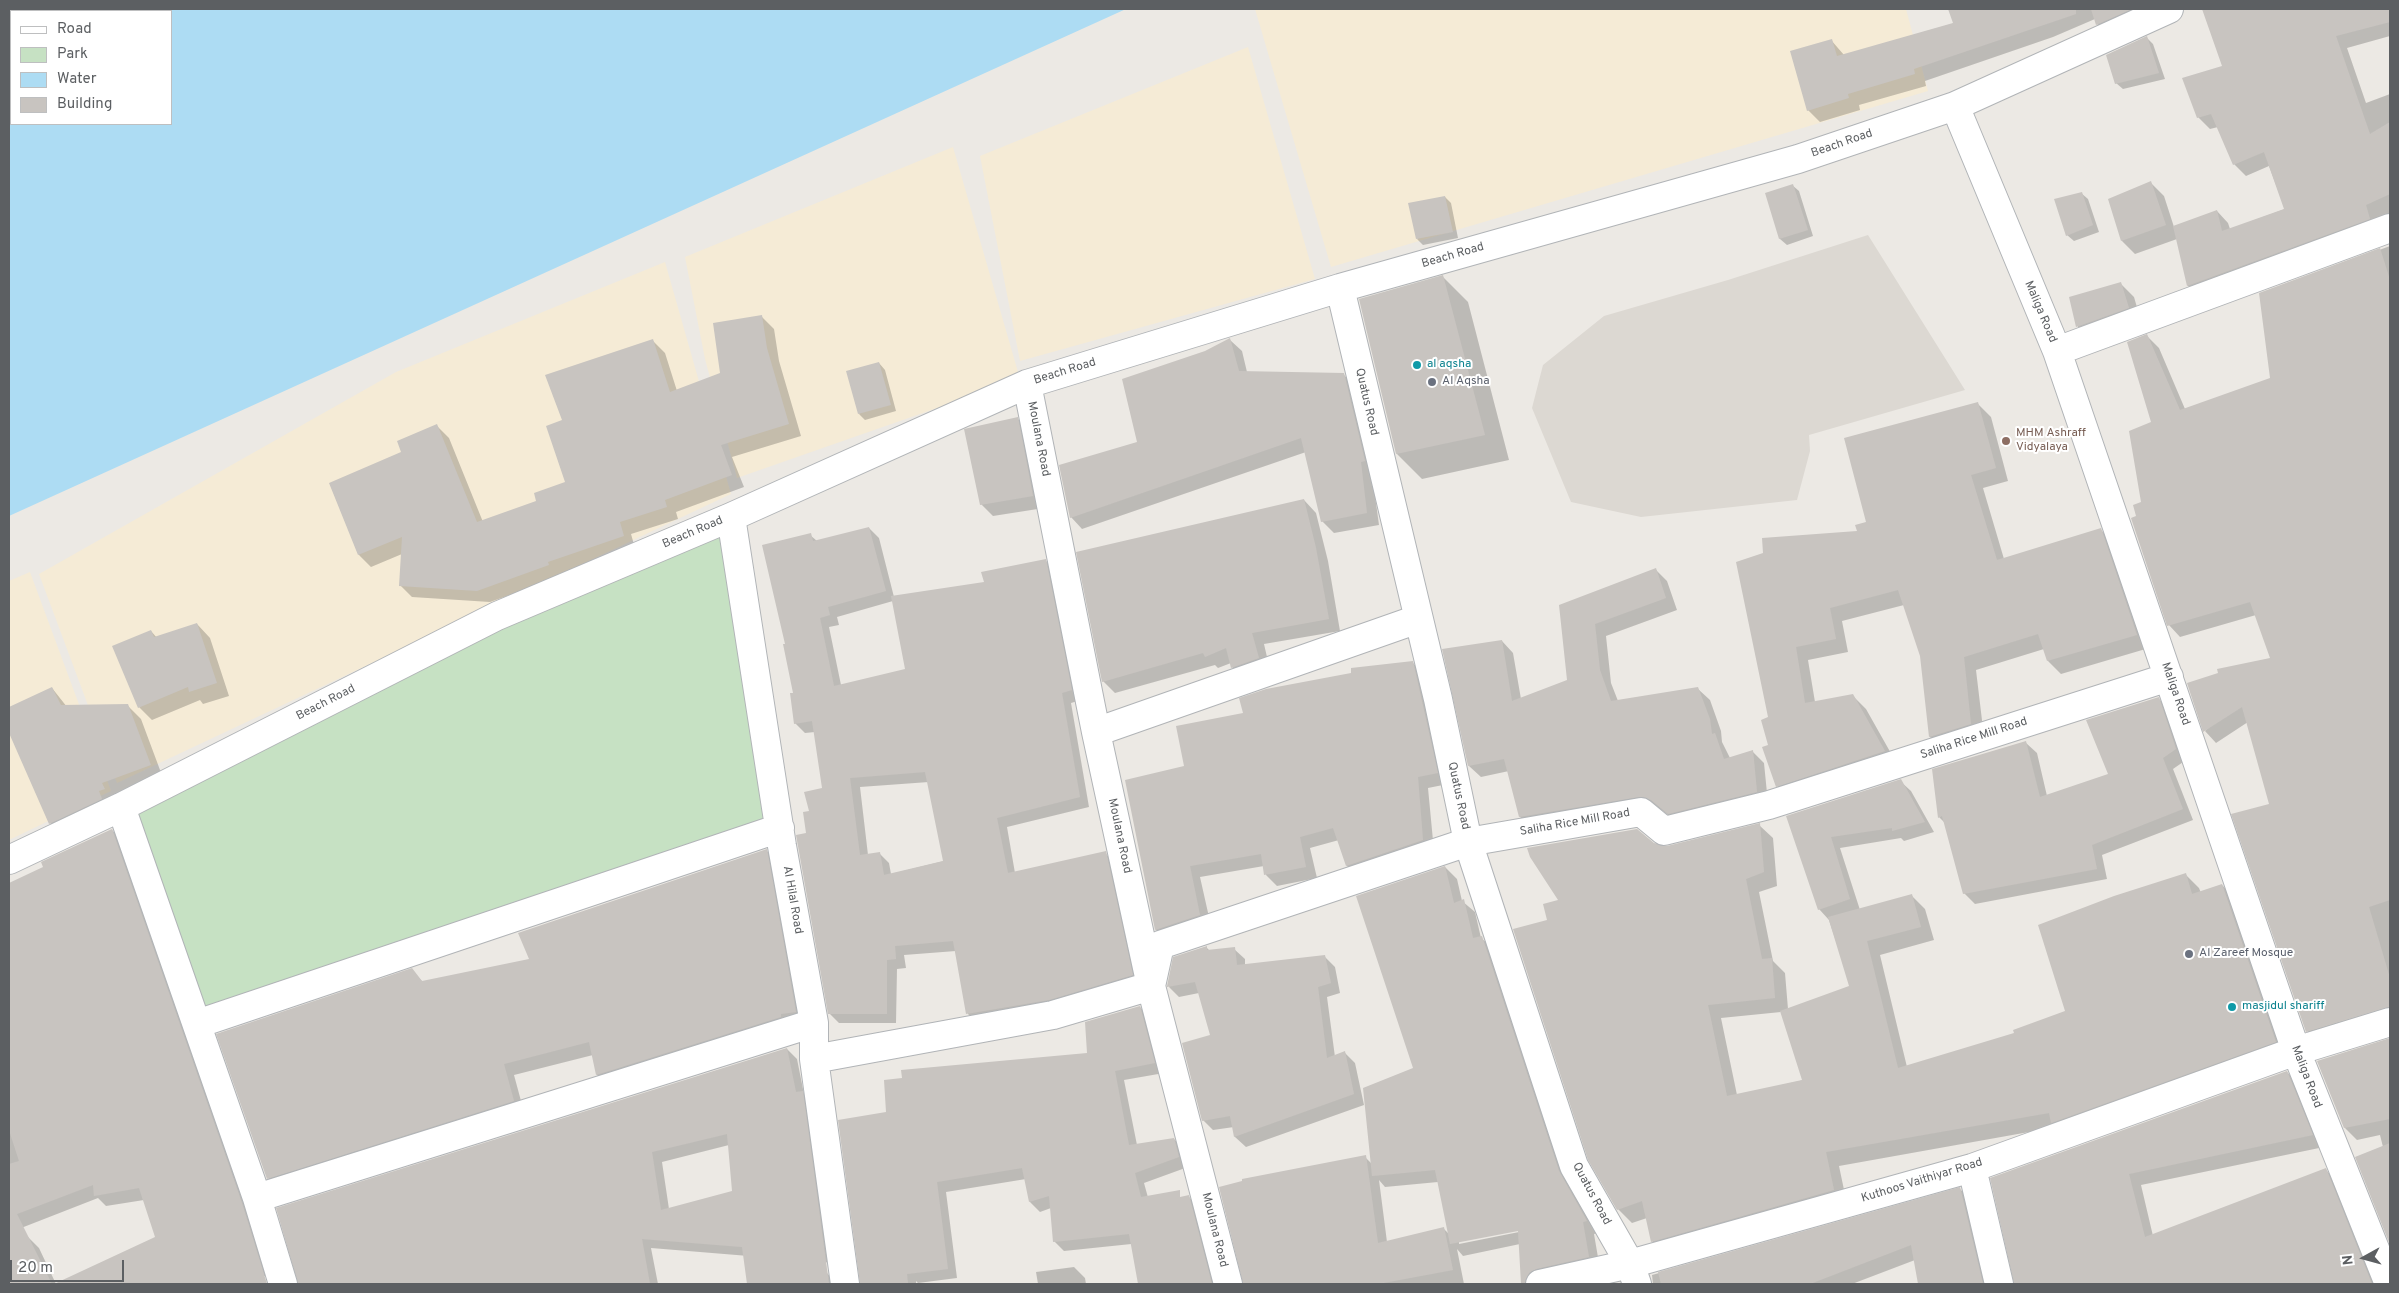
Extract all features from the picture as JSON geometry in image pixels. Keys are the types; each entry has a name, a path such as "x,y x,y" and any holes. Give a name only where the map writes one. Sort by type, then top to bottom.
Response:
{"street":[{"name":"Beach Road","path":"9,860 121,807 497,616 731,517 1027,384 1340,288 1798,159 1955,106 2169,9"},
{"name":"Maliga Road","path":"1955,106 2057,351 2296,1051 2389,1284"},
{"path":"2057,351 2390,228"},
{"name":"Quatus Road","path":"1340,288 1438,699 1468,842 1574,1166 1633,1274"},
{"name":"Moulana Road","path":"1027,384 1096,732 1151,986 1228,1284"},
{"name":"Al Hilal Road","path":"731,517 780,828 814,1023 814,1059 845,1284"},
{"path":"1096,732 1418,618"},
{"name":"Saliha Rice Mill Road","path":"1151,986 1160,945 1468,842 1641,812 1664,831 1769,805 2169,677"},
{"path":"121,807 257,1198 283,1284"},
{"path":"197,1024 780,828"},
{"path":"814,1059 1053,1015 1151,986"},
{"name":"Kuthoos Vaithiyar Road","path":"1540,1284 1633,1274 1972,1168 2296,1051 2390,1022"},
{"path":"257,1198 814,1023"},
{"path":"1972,1168 1999,1284"}],"shaded area":[{"path":"1868,235 1965,390 1809,435 1810,451 1797,500 1641,517 1571,502 1532,408 1543,365 1604,316 1728,280"}],"green space":[{"path":"731,517 780,828 197,1024 121,807"}],"sand":[{"path":"1255,9 1906,9 1928,91 1331,267"},
{"path":"1248,47 1315,279 1020,361 980,156"},
{"path":"953,147 1020,379 737,478 705,359 685,257"},
{"path":"665,262 731,494 117,783 39,574 396,372"},
{"path":"30,572 111,791 9,840 9,581"}],"water":[{"path":"9,9 1126,9 9,516"}],"building":[{"path":"1948,9 2076,9 2076,14 1914,69 1915,74 1848,94 1849,98 1807,111 1790,51 1832,39 1837,56 1953,23"},
{"path":"2091,9 2132,9 2096,25"},
{"path":"2202,9 2390,9 2390,22 2336,36 2370,134 2390,122 2390,194 2366,205 2370,219 2187,286 2173,226 2217,210 2222,231 2284,209 2264,152 2233,165 2211,114 2197,118 2182,78 2222,66"},
{"path":"2147,36 2159,73 2115,84 2106,55"},
{"path":"2151,181 2166,225 2121,241 2108,199"},
{"path":"1793,184 1808,230 1779,239 1765,193"},
{"path":"2082,192 2093,225 2066,236 2054,199"},
{"path":"1445,196 1453,232 1416,239 1408,203"},
{"path":"2380,248 2390,280 2390,900 2369,907 2390,978 2390,1007 2306,1032 2231,814 2269,804 2242,707 2203,732 2187,683 2218,673 2217,669 2270,658 2250,602 2167,626 2131,518 2136,516 2133,505 2141,502 2129,431 2151,422 2127,342 2147,334 2180,410 2270,378 2259,293"},
{"name":"al aqsha","path":"1443,275 1485,435 1396,454 1359,299"},
{"path":"2121,282 2129,308 2076,327 2069,297"},
{"path":"762,315 767,348 789,424 721,445 732,475 665,500 667,507 620,522 624,536 548,562 549,565 477,591 399,586 402,537 358,555 329,483 401,452 397,441 437,424 477,522 536,501 534,493 565,482 546,426 562,420 545,375 653,339 670,392 720,373 713,323"},
{"path":"1230,338 1239,371 1344,373 1365,461 1361,462 1367,513 1321,522 1301,438 1070,518 1059,465 1137,442 1122,379 1205,351"},
{"path":"879,362 891,405 858,414 846,371"},
{"path":"1978,402 1996,468 1971,475 1997,560 2101,528 2137,635 2047,661 2038,634 1964,657 1971,724 1929,737 1920,656 1898,590 1830,608 1836,639 1796,647 1805,703 1853,694 1885,751 1776,787 1762,747 1768,745 1761,720 1768,717 1736,562 1763,553 1762,538 1857,531 1855,525 1866,522 1844,438"},
{"path":"1018,417 1033,496 980,505 964,429"},
{"path":"1304,499 1316,548 1329,619 1252,633 1259,658 1231,668 1226,648 1205,657 1203,653 1102,682 1076,552"},
{"path":"869,527 886,591 828,607 830,615 820,618 834,686 905,669 891,596 984,582 981,572 1046,559 1072,690 1062,693 1080,797 997,818 1008,873 1106,851 1133,975 1049,1000 966,1014 953,941 895,946 896,959 887,960 887,1014 828,1014 796,835 806,833 803,812 809,811 804,792 822,788 812,721 794,724 790,693 793,693 783,644 785,644 762,545 811,533 813,541","holes":["925,772 943,861 884,875 880,852 860,855 850,778"]},
{"path":"1656,568 1666,598 1595,624 1600,670 1611,701 1698,687 1710,719 1712,734 1715,733 1724,759 1753,750 1757,792 1668,814 1651,800 1639,797 1519,817 1504,759 1468,766 1442,649 1502,640 1512,701 1567,680 1559,605"},
{"path":"197,623 217,683 189,692 188,687 138,708 112,646 151,630 154,637"},
{"path":"1413,661 1438,773 1418,777 1423,840 1346,866 1333,828 1300,837 1306,867 1264,875 1261,854 1190,866 1200,915 1155,930 1125,780 1184,766 1176,726 1243,713 1239,698 1266,689 1351,673 1351,668"},
{"path":"52,687 61,705 128,704 151,765 102,783 105,789 99,791 102,799 49,824 9,733 9,707"},
{"path":"2159,697 2176,749 2163,758 2183,809 2092,845 2097,869 1963,894 1942,816 1938,818 1932,769 2026,741 2040,797 2108,774 2086,720"},
{"path":"1901,779 1925,822 1892,831 1892,828 1831,837 1850,899 1818,910 1786,816"},
{"path":"1760,823 1764,872 1746,879 1762,959 1772,958 1775,998 1708,1005 1727,1096 1802,1080 1780,1011 1849,986 1828,917 1912,894 1921,927 1867,941 1898,1068 2014,1033 2013,1030 2065,1011 2038,925 2114,896 2186,873 2192,894 2222,884 2276,1042 2051,1123 2049,1113 1826,1152 1834,1190 1651,1242 1642,1201 1617,1210 1588,1160 1513,929 1547,920 1543,904 1558,900 1530,857 1527,848 1637,829 1654,843 1667,846"},
{"path":"112,829 242,1203 267,1284 54,1284 155,1237 139,1188 94,1196 93,1185 17,1214 52,1284 9,1284 9,1164 19,1161 9,1130 9,883 43,867 41,862"},
{"path":"767,849 796,1012 781,1014 781,1017 596,1075 589,1042 504,1064 514,1101 267,1179 216,1034 412,968 422,981 529,959 518,933"},
{"path":"1445,866 1454,903 1464,899 1473,938 1482,936 1559,1171 1587,1221 1583,1222 1589,1257 1536,1269 1529,1273 1525,1284 1521,1284 1518,1231 1450,1244 1435,1170 1372,1176 1363,1088 1413,1068 1356,896"},
{"path":"1207,946 1207,950 1235,947 1237,965 1325,955 1331,983 1318,987 1327,1058 1345,1051 1354,1094 1234,1137 1230,1116 1202,1121 1182,1043 1210,1035 1195,982 1167,986 1173,957"},
{"path":"1140,1006 1155,1063 1115,1071 1129,1145 1174,1138 1179,1157 1135,1173 1141,1197 1180,1190 1180,1197 1189,1195 1212,1284 1138,1284 1129,1234 1053,1242 1049,1196 1029,1202 1022,1168 937,1182 948,1269 907,1274 908,1284 860,1284 838,1120 886,1112 884,1080 902,1078 901,1070 1087,1053 1085,1022"},
{"path":"2390,1038 2390,1119 2344,1128 2317,1061"},
{"path":"787,1048 796,1092 803,1091 829,1284 747,1284 742,1247 642,1239 650,1284 298,1284 276,1208","holes":["727,1134 732,1191 661,1210 652,1152"]},
{"path":"2287,1071 2313,1135 2129,1174 2145,1237 2326,1168 2372,1284 2014,1284 1990,1178"},
{"path":"2390,1143 2390,1245 2355,1157"},
{"path":"1366,1155 1378,1243 1444,1227 1453,1270 1378,1284 1243,1284 1219,1187 1242,1181 1242,1179"},
{"path":"1960,1187 1983,1284 1918,1284 1911,1245 1810,1284 1661,1284 1658,1272"}],"place":[{"name":"al aqsha","path":"1417,365"},
{"name":"Al Aqsha","path":"1432,382"},
{"name":"MHM Ashraff Vidyalaya","path":"2006,441"},
{"name":"Al Zareef Mosque","path":"2189,954"},
{"name":"masjidul shariff","path":"2232,1007"}]}
